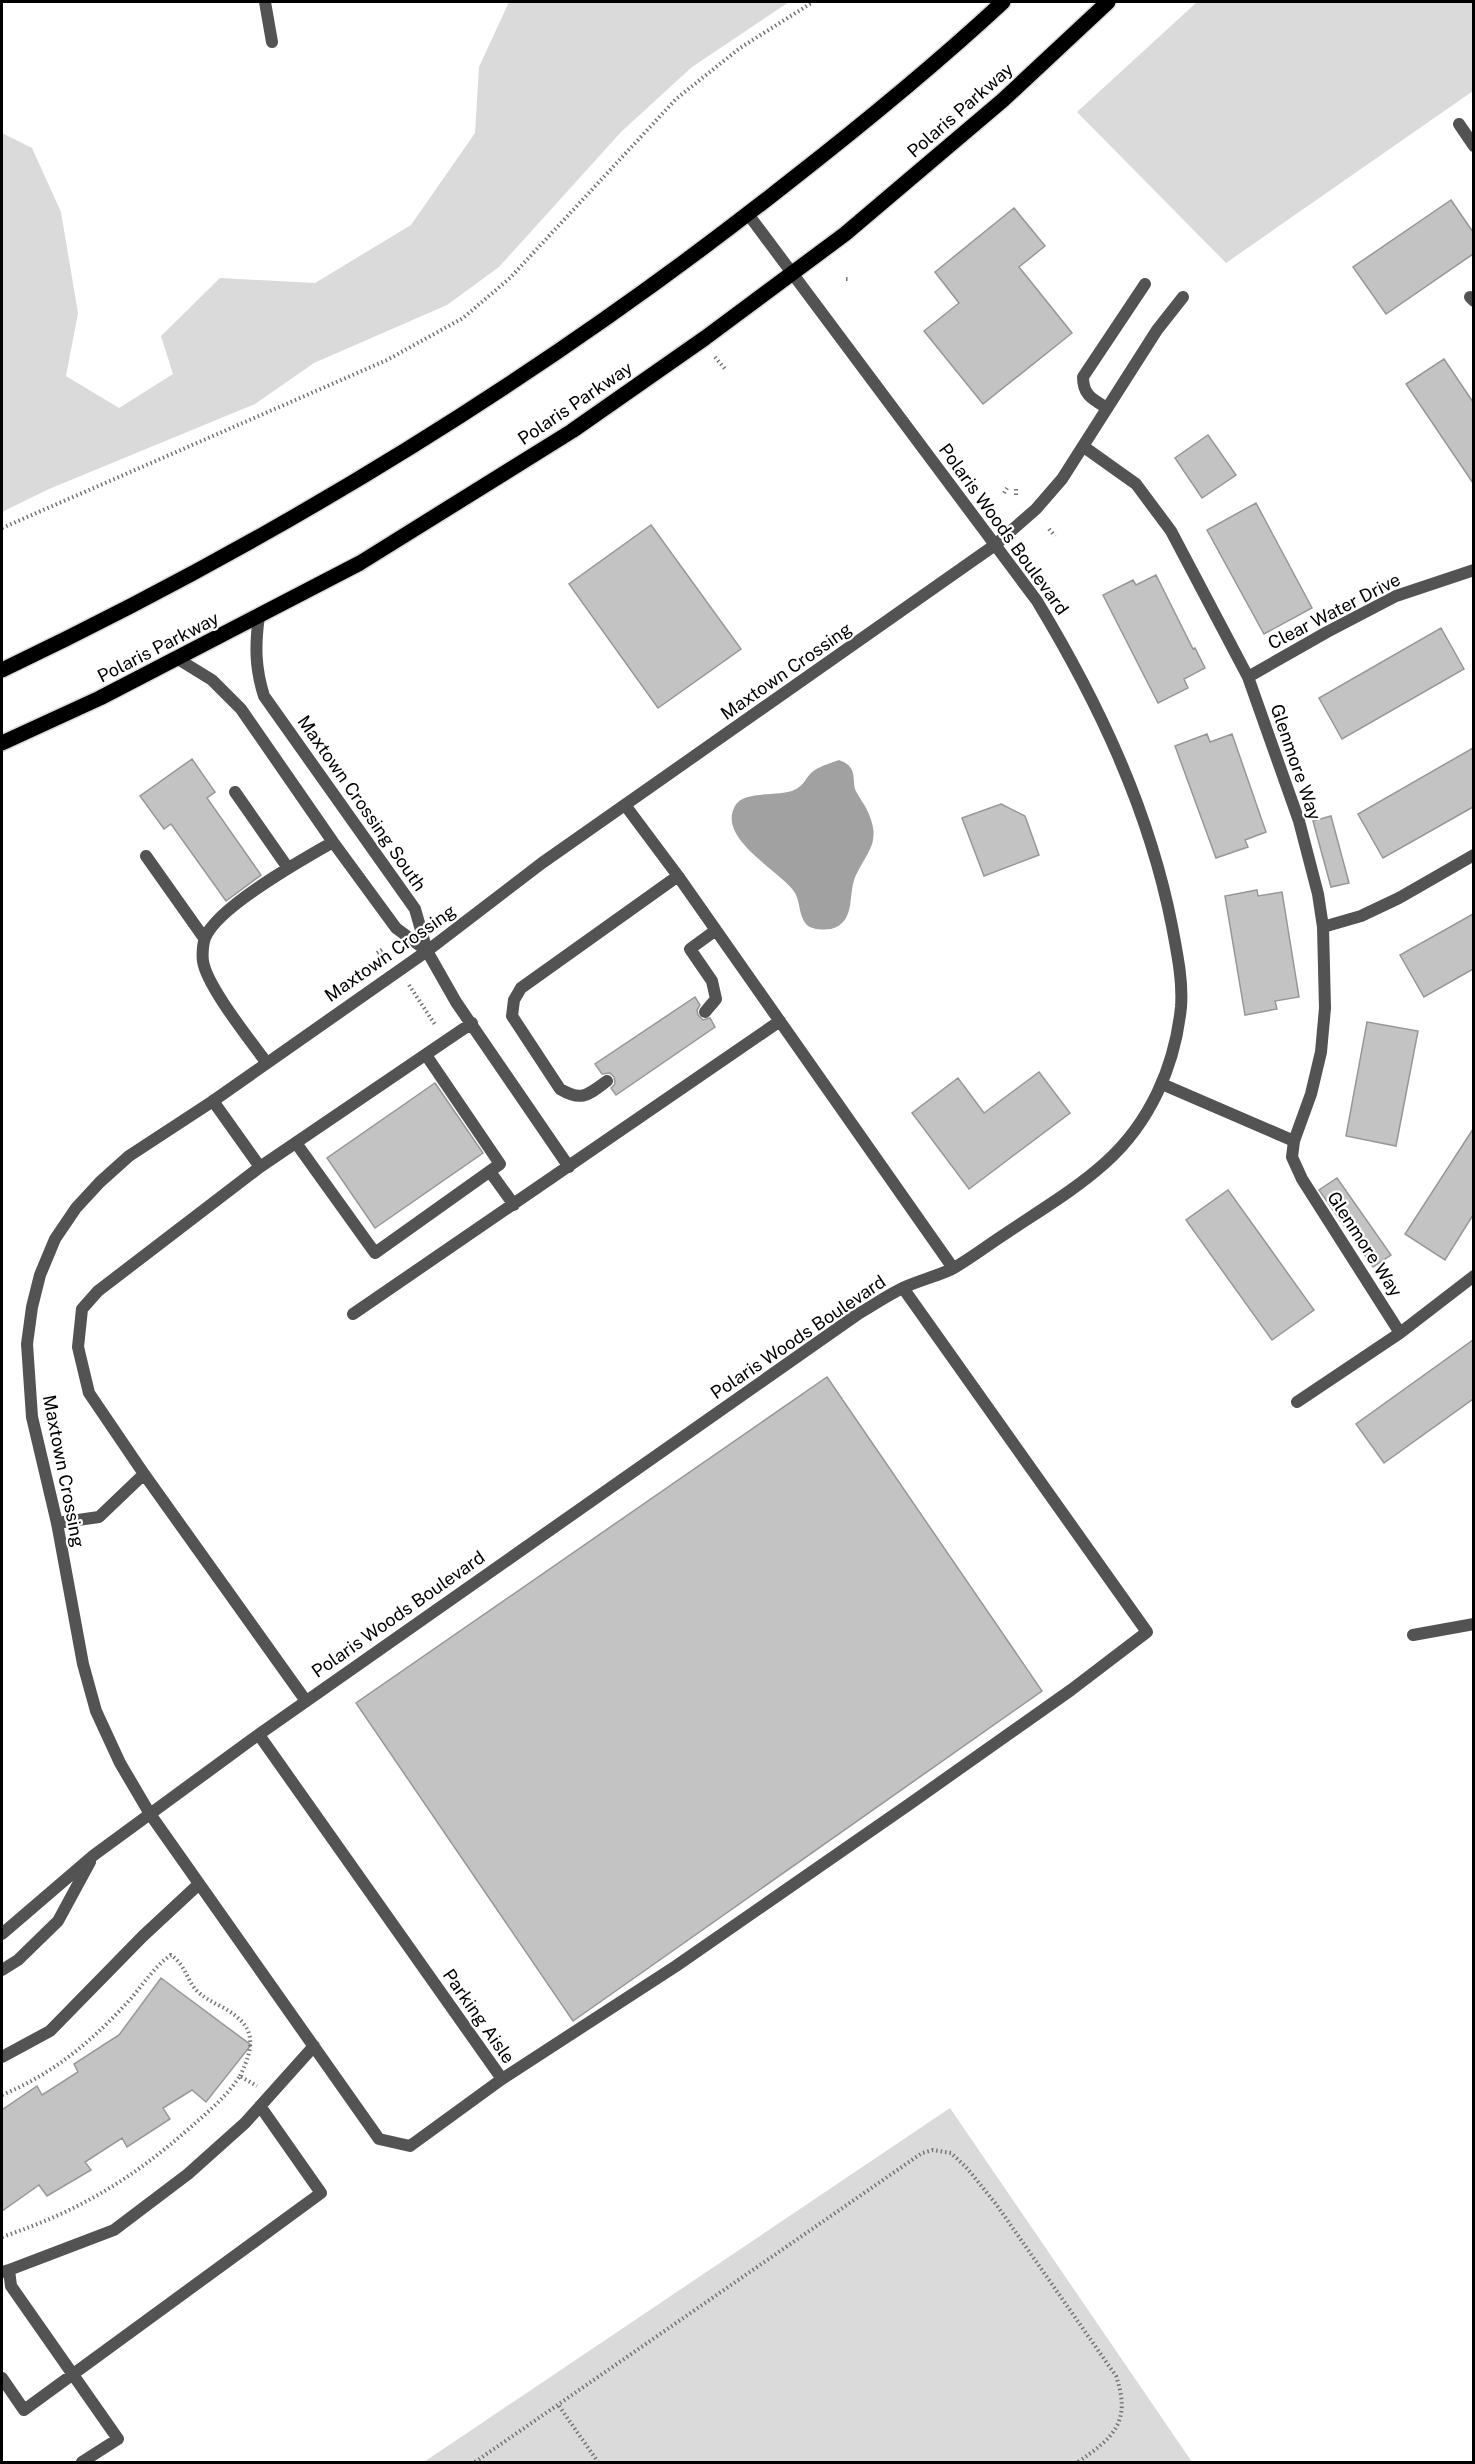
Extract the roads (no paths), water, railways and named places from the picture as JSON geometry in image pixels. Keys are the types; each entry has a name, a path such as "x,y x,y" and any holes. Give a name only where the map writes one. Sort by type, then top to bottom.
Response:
{"main road":[{"path":"2,670 156,591 268,530 462,415 613,315 858,128 1003,2"},
{"name":"Polaris Parkway","path":"2,743 100,699 360,563 572,430 705,338 844,234 951,145 1108,2"}],"street":[{"path":"265,2 272,42"},
{"path":"1459,124 1473,146"},
{"name":"Polaris Woods Boulevard","path":"2,1934 94,1855 259,1735 858,1314 903,1288 953,1268 1059,1197 1106,1162 1131,1136 1149,1110 1162,1084 1176,1041 1181,1005 1180,970 1167,904 1150,841 1111,737 1072,658 1037,601 748,214"},
{"path":"1107,408 1090,398 1083,390 1083,377 1145,284"},
{"name":"Maxtown Crossing","path":"150,1814 120,1763 96,1711 83,1664 57,1523 33,1417 27,1344 32,1307 40,1275 55,1239 76,1208 99,1182 129,1156 213,1101 427,951 542,863 995,545 1035,509 1062,479 1157,330 1183,297"},
{"name":"Glenmore Way","path":"1084,447 1136,484 1170,531 1248,677 1299,821 1318,894 1323,927 1325,1008 1321,1052 1311,1094 1294,1141 1292,1157 1302,1179 1400,1333"},
{"name":"Clear Water Drive","path":"1248,677 1396,596 1473,570"},
{"name":"Maxtown Crossing South","path":"259,616 255,648 257,674 264,696 415,909 427,951"},
{"path":"178,659 212,680 241,710 396,928 427,951 456,1002 569,1167"},
{"path":"235,792 288,868"},
{"path":"625,806 678,876 953,1268"},
{"path":"266,1062 216,991 203,962 204,938 213,926 243,898 333,842"},
{"path":"1323,927 1361,916 1389,903 1473,855"},
{"path":"146,856 204,938"},
{"path":"607,1081 588,1095 572,1096 560,1089 512,1016 514,1000 521,988 678,876"},
{"path":"705,1012 716,999 712,981 690,949 716,930"},
{"path":"353,1314 780,1021"},
{"path":"306,1701 89,1393 78,1347 82,1309 98,1291 260,1167 472,1023"},
{"path":"296,1143 375,1252 491,1173 500,1164 426,1055"},
{"path":"1162,1084 1294,1141"},
{"path":"213,1101 260,1167"},
{"path":"491,1173 514,1205"},
{"path":"1296,1402 1400,1333 1473,1276"},
{"path":"502,2079 676,1966 1071,1690 1147,1632 903,1288"},
{"path":"57,1523 99,1517 144,1474"},
{"path":"1413,1635 1473,1624"},
{"name":"Parking Aisle","path":"150,1814 379,2139 410,2146 502,2079 259,1735"},
{"name":"Polaris Woods Boulevard","path":"2,1970 18,1960 58,1921 94,1855"},
{"path":"2,2057 50,2031 143,1936 199,1884"},
{"path":"82,2463 118,2439 11,2286 5,2271 114,2230 189,2174 245,2123 314,2046"},
{"path":"2,2379 24,2410 74,2376 321,2193 260,2106"}]}
